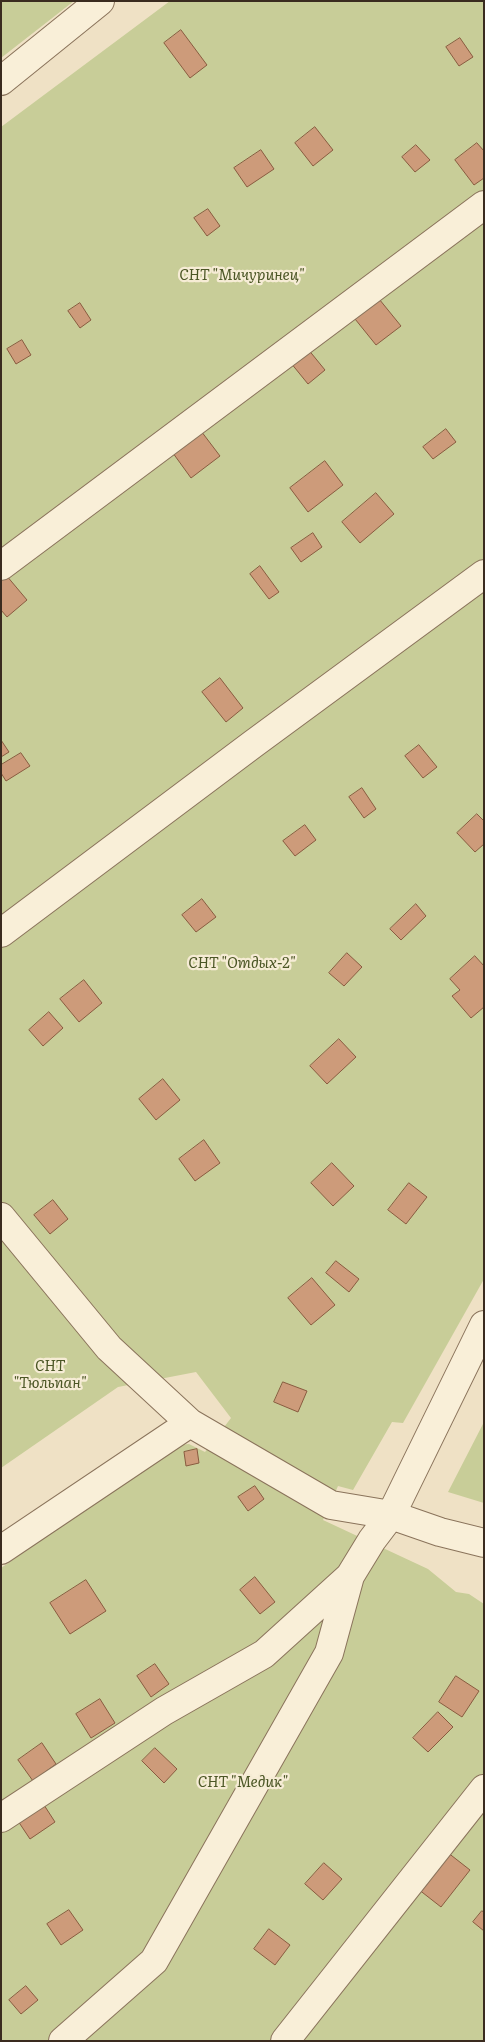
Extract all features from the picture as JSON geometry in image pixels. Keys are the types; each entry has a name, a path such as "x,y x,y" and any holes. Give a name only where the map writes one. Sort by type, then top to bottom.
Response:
{"lane":[{"path":"1,82 100,1"},
{"path":"1,566 484,205"},
{"path":"1,933 484,574"},
{"path":"1,1217 109,1348 190,1423 331,1505 391,1515 440,1532 484,1543"},
{"path":"63,2041 154,1961 329,1653 350,1576 372,1540 391,1515 484,1324"},
{"path":"1,1550 190,1423"},
{"path":"1,1818 164,1711 264,1654 350,1576"},
{"path":"285,2041 484,1789"}],"green space":[{"path":"1,1 74,1 1,58"},
{"path":"170,1 484,1 484,1279 403,1423 392,1422 353,1490 338,1486 323,1520 428,1569 456,1592 469,1594 484,1604 484,2041 1,2041 1,1568 179,1445 189,1444 205,1452 231,1418 196,1372 118,1387 1,1468 1,127"},
{"path":"484,1422 484,1503 448,1492"}],"building":[{"path":"181,30 207,65 190,78 164,43"},
{"path":"460,38 473,57 459,66 446,47"},
{"path":"315,127 333,150 313,166 295,143"},
{"path":"477,143 484,151 484,178 474,185 455,160"},
{"path":"416,145 430,160 415,172 402,157"},
{"path":"261,150 274,169 247,187 234,168"},
{"path":"208,209 220,226 207,236 194,218"},
{"path":"375,294 401,326 376,345 351,314"},
{"path":"80,303 91,320 80,328 68,311"},
{"path":"22,340 31,355 16,364 7,349"},
{"path":"303,343 325,370 308,384 286,357"},
{"path":"198,427 220,456 191,478 170,449"},
{"path":"446,429 456,442 433,459 423,447"},
{"path":"325,461 343,485 308,512 290,488"},
{"path":"376,493 394,514 360,543 342,522"},
{"path":"313,533 322,547 301,562 291,548"},
{"path":"260,566 279,592 269,599 250,574"},
{"path":"6,575 27,600 7,617 1,610 1,579"},
{"path":"220,678 243,708 226,722 202,692"},
{"path":"1,740 9,752 1,757"},
{"path":"419,745 437,767 423,778 405,756"},
{"path":"21,753 30,766 6,781 1,773 1,765"},
{"path":"362,788 376,809 364,818 349,797"},
{"path":"477,814 484,821 484,844 475,852 457,833"},
{"path":"305,825 316,840 295,856 283,841"},
{"path":"202,899 216,917 196,932 182,915"},
{"path":"416,904 426,916 401,940 390,929"},
{"path":"347,953 362,967 344,986 329,973"},
{"path":"475,956 484,966 484,1007 471,1018 452,996 460,990 450,979"},
{"path":"84,980 102,1003 79,1022 60,999"},
{"path":"49,1012 63,1028 43,1046 29,1030"},
{"path":"339,1039 356,1057 327,1084 310,1066"},
{"path":"163,1079 180,1100 156,1120 139,1099"},
{"path":"204,1140 220,1163 195,1181 179,1159"},
{"path":"332,1163 354,1186 333,1206 311,1183"},
{"path":"409,1183 427,1197 406,1224 388,1210"},
{"path":"53,1200 68,1219 50,1234 34,1215"},
{"path":"336,1261 359,1279 349,1292 326,1273"},
{"path":"312,1278 335,1305 311,1325 288,1298"},
{"path":"283,1382 307,1391 298,1412 274,1402"},
{"path":"197,1449 199,1463 186,1466 184,1452"},
{"path":"255,1486 264,1499 248,1511 238,1497"},
{"path":"255,1577 275,1602 260,1614 240,1590"},
{"path":"86,1580 106,1611 70,1634 50,1603"},
{"path":"155,1664 169,1684 151,1697 137,1676"},
{"path":"456,1676 479,1691 462,1717 439,1702"},
{"path":"100,1699 115,1723 91,1738 76,1714"},
{"path":"438,1712 453,1727 428,1752 413,1738"},
{"path":"42,1743 56,1764 33,1781 18,1760"},
{"path":"155,1748 177,1769 164,1783 142,1761"},
{"path":"44,1805 55,1822 30,1839 18,1821"},
{"path":"447,1852 470,1870 441,1907 418,1889"},
{"path":"324,1863 342,1879 323,1900 305,1884"},
{"path":"69,1910 83,1930 61,1945 47,1924"},
{"path":"482,1911 484,1912 484,1931 473,1922"},
{"path":"269,1929 290,1945 275,1965 254,1949"},
{"path":"26,1986 38,2000 21,2014 9,2000"}],"park label":[{"name":"СНТ \"Мичуринец\"","path":"242,276"},
{"name":"СНТ \"Отдых-2\"","path":"242,964"},
{"name":"СНТ \"Тюльпан\"","path":"50,1376"},
{"name":"СНТ \"Медик\"","path":"243,1783"}]}
